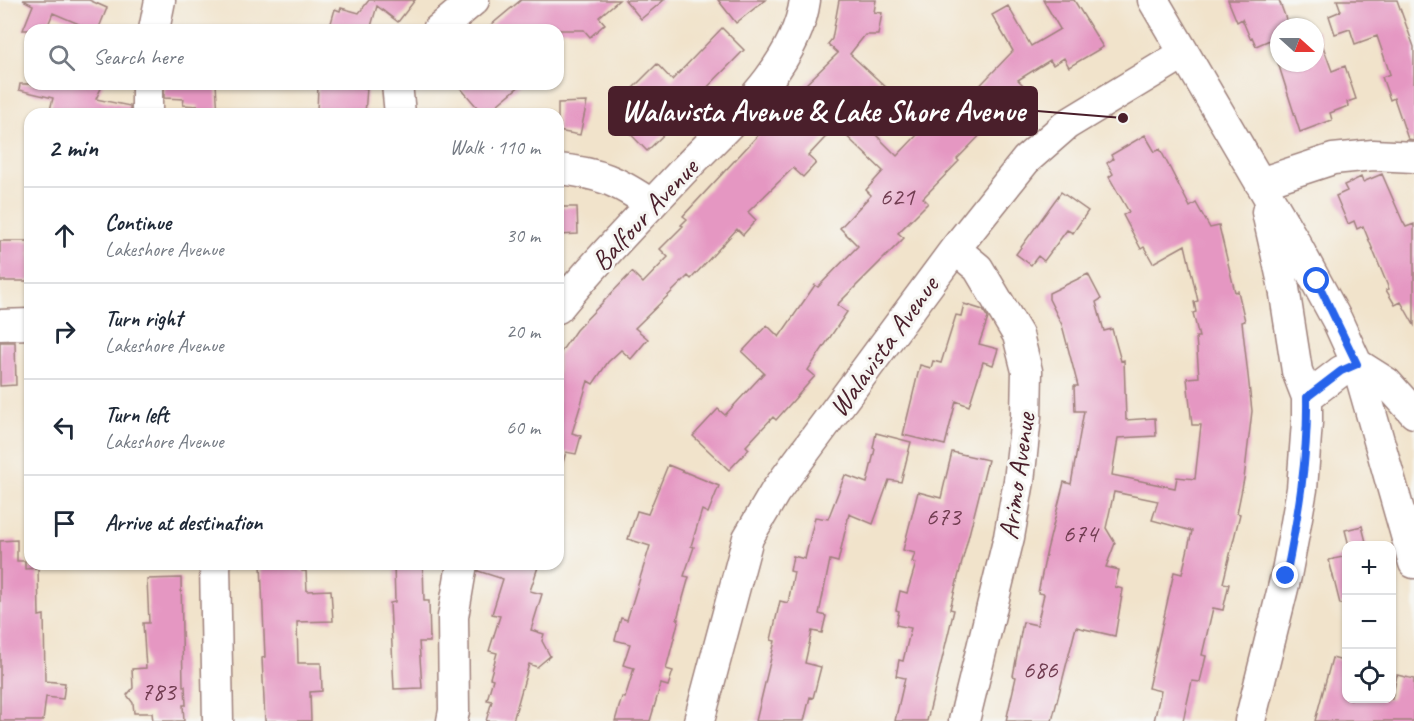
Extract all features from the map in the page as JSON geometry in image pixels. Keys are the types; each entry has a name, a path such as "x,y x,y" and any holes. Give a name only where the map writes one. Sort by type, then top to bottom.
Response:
{"street":[{"path":"155,24 160,0"},
{"path":"445,24 474,0"},
{"name":"Balfour Avenue","path":"564,301 651,204 754,96 781,63 796,36 805,0"},
{"path":"1153,0 1317,281 1357,364 1414,563"},
{"name":"Walavista Avenue","path":"699,721 748,538 775,492 955,249 1026,160 1066,125 1183,54"},
{"path":"147,90 147,108"},
{"path":"398,90 400,108"},
{"path":"1260,183 1333,159 1373,155 1414,156"},
{"path":"564,170 592,173 620,183 651,204"},
{"path":"1250,721 1286,576 1302,489 1307,422 1307,397 1298,371 1284,288 1260,183"},
{"name":"Arimo Avenue","path":"955,249 978,268 1018,335 1027,371 1025,428 1009,537 964,721"},
{"path":"0,325 24,324"},
{"path":"1307,397 1341,371 1357,364"},
{"path":"1357,364 1387,383 1414,413"},
{"path":"215,570 218,721"},
{"path":"452,721 453,617 461,570"}],"building":[{"path":"23,0 89,0 107,8 100,24 79,24 53,13 48,24 25,24 33,5"},
{"path":"369,0 415,0 398,22 377,6 372,24 331,24 335,9 340,11 341,8 359,13"},
{"path":"521,0 619,0 599,17 605,24 590,37 584,30 564,30 564,24 492,24"},
{"path":"625,0 664,0 641,19"},
{"path":"718,0 765,0 736,23"},
{"path":"839,0 876,0 874,12 882,13 878,35 865,35 850,54 888,89 861,120 897,156 938,113 946,121 1013,51 992,15 1008,6 1031,46 1060,29 1043,0 1074,0 1103,47 1069,67 1064,58 1053,65 1050,60 1018,80 1026,88 957,159 959,161 923,198 928,203 898,233 904,238 837,305 847,312 808,370 815,376 776,420 773,417 746,446 749,449 729,470 693,436 718,409 725,415 764,373 742,352 767,325 779,337 815,285 818,287 858,246 840,228 871,195 866,190 883,171 836,126 808,156 816,163 803,177 793,168 748,212 756,220 743,235 737,229 691,279 688,276 635,328 648,339 631,359 621,350 608,362 593,384 588,381 572,433 581,436 576,454 566,452 564,459 564,347 576,330 632,272 643,283 668,257 660,249 683,226 681,225 687,219 683,216 804,86 838,53 828,44 832,39"},
{"path":"1228,0 1279,0 1286,18 1270,18 1270,40 1256,46 1242,19 1237,22"},
{"path":"1337,0 1397,0 1414,47 1414,140 1408,139 1394,98 1390,100 1382,77 1390,74 1377,36 1355,44 1350,29 1335,34 1329,16 1341,11"},
{"path":"722,28 744,50 694,101 696,103 647,151 616,119 622,113 615,106 657,64 672,80"},
{"path":"1324,49 1332,71 1345,66 1356,99 1347,102 1348,106 1330,113 1332,120 1300,132 1281,72 1324,72"},
{"path":"20,84 24,84 24,90 100,90 96,99 130,106 130,108 50,108 53,98 19,90"},
{"path":"164,90 216,90 218,108 198,108 198,106 183,105 184,99 164,98"},
{"path":"318,90 367,90 365,108 317,108"},
{"path":"462,90 515,90 493,108 478,108"},
{"path":"587,102 580,135 564,132 564,108 558,108 558,103"},
{"path":"1145,135 1155,152 1160,149 1190,207 1196,203 1210,228 1219,226 1235,292 1238,291 1245,321 1242,322 1252,411 1244,479 1237,513 1240,514 1223,583 1229,584 1223,610 1213,608 1202,655 1206,656 1200,682 1192,681 1183,721 1154,721 1161,691 1148,688 1174,572 1182,574 1192,531 1152,520 1158,501 1114,492 1106,528 1115,543 1106,567 1119,570 1115,587 1123,589 1115,636 1076,627 1052,721 1006,721 1016,677 1013,676 1023,622 1037,625 1044,594 1038,593 1047,550 1064,482 1071,484 1084,411 1075,411 1074,386 1078,386 1062,325 1049,299 1049,293 1088,274 1101,299 1096,302 1104,331 1112,329 1121,361 1124,360 1126,420 1155,418 1156,436 1118,438 1112,475 1175,488 1177,477 1195,479 1201,425 1192,425 1187,378 1199,377 1196,337 1199,337 1193,313 1196,312 1194,302 1198,301 1185,245 1153,263 1144,247 1141,249 1123,215 1129,212 1109,177 1113,174 1107,163 1113,159 1111,155"},
{"path":"1382,174 1406,227 1414,224 1414,325 1401,302 1395,305 1386,290 1389,289 1363,226 1357,229 1354,221 1348,224 1336,196 1347,191 1344,185 1361,177 1363,182"},
{"path":"1061,192 1088,211 1073,233 1067,230 1044,261 1038,256 1031,265 1016,254"},
{"path":"564,207 577,207 578,234 564,235"},
{"path":"0,241 24,241 24,281 0,281"},
{"path":"964,304 983,310 988,318 979,344 998,349 993,365 983,362 969,406 956,401 945,445 903,435 920,365 931,368 933,361 941,363 956,315 961,316"},
{"path":"0,342 15,342 16,385 0,386"},
{"path":"876,433 911,442 901,482 889,480 873,524 849,514 838,562 830,560 819,614 826,616 822,633 812,631 805,663 821,667 804,721 756,721 775,641 771,640 780,601 788,603 794,572 790,571 793,556 805,559 815,517 828,519 845,475 867,483 875,449 873,448"},
{"path":"952,452 988,460 950,609 954,610 927,721 895,721 905,678 896,676 899,660 903,661 911,628 896,625 899,611 896,610 900,591 907,593 916,563 912,562 915,553 903,550 918,492 941,498"},
{"path":"668,465 719,486 708,513 702,510 691,546 694,547 684,576 689,577 666,669 673,671 668,686 661,684 650,721 615,721 634,668 623,665 630,644 615,640 621,618 627,620 650,546 628,539 637,511 648,514"},
{"path":"1362,526 1366,541 1348,541 1345,530"},
{"path":"17,540 17,561 24,561 24,570 38,570 39,616 44,615 45,681 65,683 63,699 46,697 43,721 0,721 0,541"},
{"path":"1342,557 1342,604 1340,604 1329,560"},
{"path":"261,570 306,571 307,591 331,590 333,621 297,622 298,663 321,663 322,691 310,692 311,721 265,721 262,658 265,657"},
{"path":"394,570 423,570 424,601 429,601 430,642 419,642 422,688 394,689 390,603 395,602"},
{"path":"537,570 530,591 542,594 531,630 544,634 542,641 550,656 537,667 529,664 513,721 486,721 492,701 487,700 493,679 490,678 497,653 489,651 500,616 492,614 503,579 478,571"},
{"path":"181,578 183,686 185,686 186,705 183,705 184,721 153,721 152,713 134,713 133,703 127,695 133,688 132,669 146,668 143,623 149,623 147,579"},
{"path":"1332,658 1342,661 1342,703 1396,703 1397,675 1414,679 1414,721 1315,721"}],"place":[{"name":"Walavista Avenue & Lake Shore Avenue","path":"1123,118"}],"route":[{"path":"1286,576 1302,489 1307,397 1325,381 1357,364 1317,281"}]}
